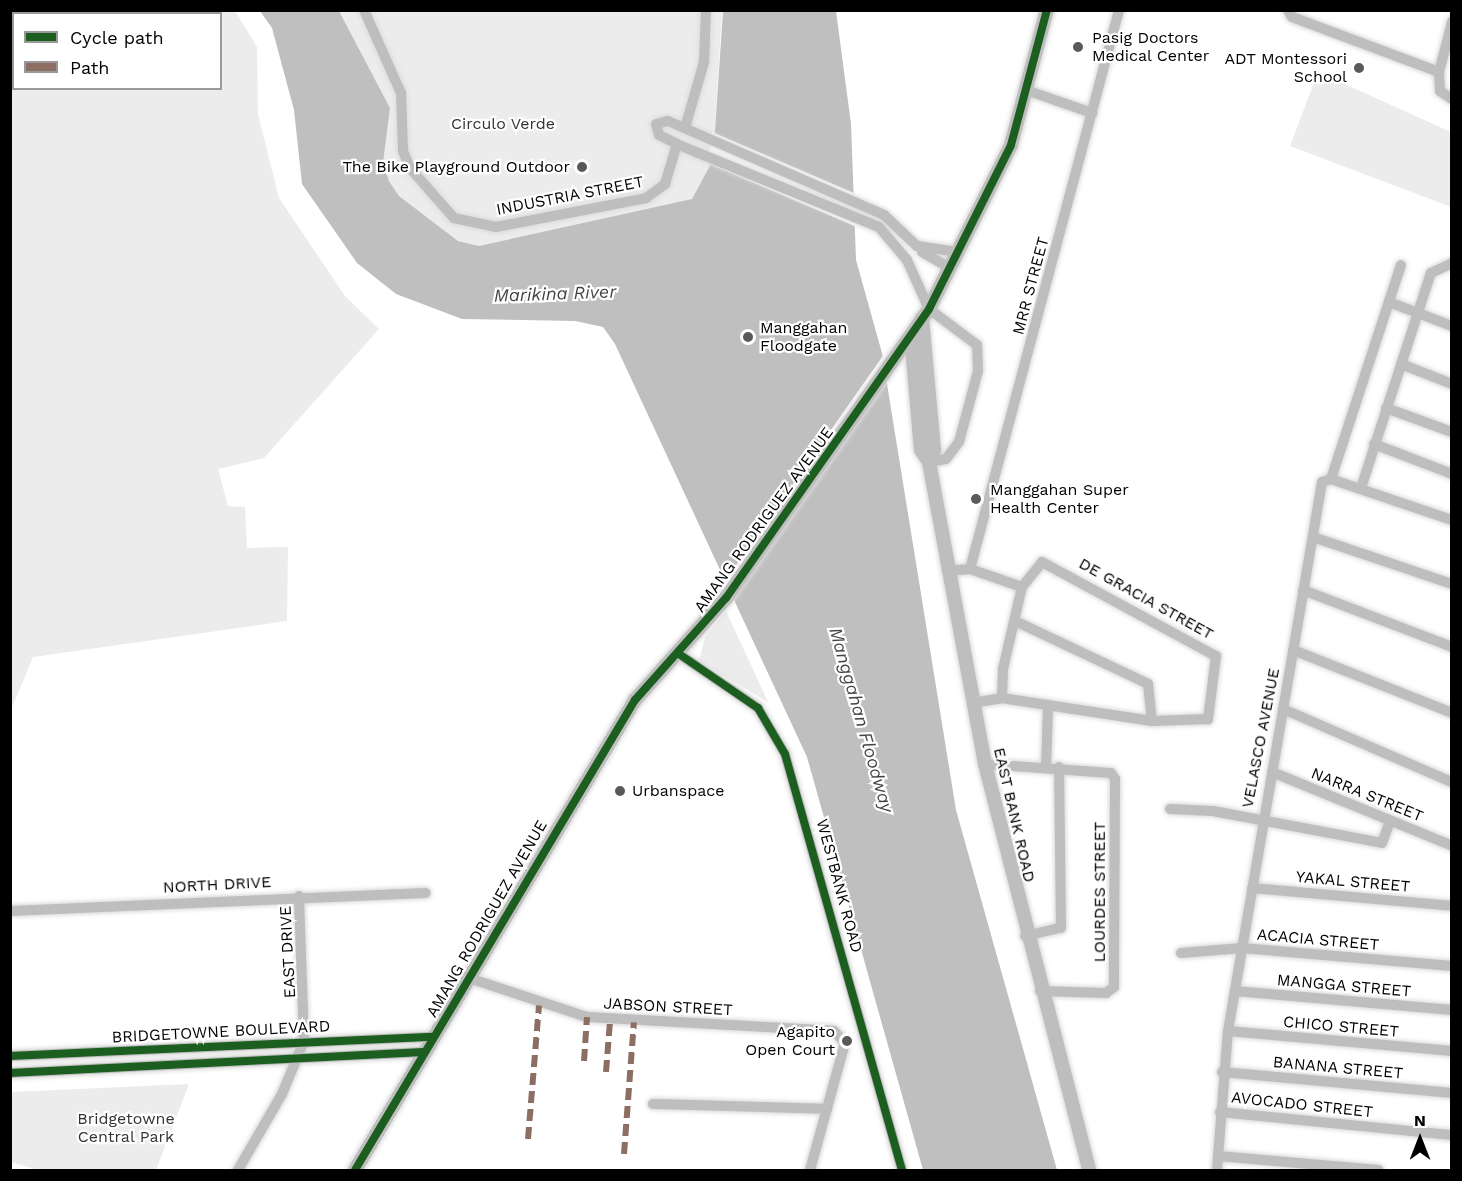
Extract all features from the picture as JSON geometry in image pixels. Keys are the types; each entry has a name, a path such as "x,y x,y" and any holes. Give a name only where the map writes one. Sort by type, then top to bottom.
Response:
{"main road":[{"name":"AMANG RODRIGUEZ AVENUE","path":"355,1170 615,731 726,598 925,314 1011,145 1029,91 1047,10"},
{"name":"EAST BANK ROAD","path":"925,314 934,450 929,462"},
{"name":"EAST BANK ROAD","path":"910,336 921,450 929,462 947,571 985,765 1025,936 1089,1170"}],"street":[{"name":"INDUSTRIA STREET","path":"364,10 401,93 406,160 422,186 454,218 496,227 646,198 665,184 692,131 704,62 706,10"},
{"name":"MRR STREET","path":"970,569 1119,10"},
{"path":"1288,10 1292,17 1439,72"},
{"path":"1452,22 1439,72 1440,91 1452,99"},
{"path":"1029,91 1092,113"},
{"path":"929,462 946,459 959,442 979,356 977,345 925,314 907,260 879,227 659,135 656,124 661,120 692,131 884,215 920,250 950,268"},
{"path":"907,260 920,250 958,252"},
{"path":"1361,488 1431,273 1452,263"},
{"path":"1401,265 1331,479 1452,520"},
{"path":"1389,303 1452,326"},
{"path":"1401,364 1452,384"},
{"path":"1386,408 1452,432"},
{"path":"1374,444 1452,474"},
{"name":"VELASCO AVENUE","path":"1217,1170 1222,1072 1252,888 1260,820 1272,772 1322,482 1331,479"},
{"path":"1313,537 1452,584"},
{"name":"DE GRACIA STREET","path":"1002,698 1048,709 1152,721 1208,719 1216,656 1050,563 1035,567 1022,586"},
{"path":"947,571 970,569 1022,586 1003,669 1002,698 972,703"},
{"path":"1303,590 1452,647"},
{"path":"1015,621 1148,684 1152,721"},
{"path":"1293,650 1452,713"},
{"name":"WESTBANK ROAD","path":"679,654 758,708 785,754 902,1170"},
{"path":"1046,767 1048,709"},
{"path":"1283,709 1452,782"},
{"name":"LOURDES STREET","path":"985,765 1046,767 1111,773 1115,779 1114,987 1106,993 1040,991"},
{"path":"1025,936 1061,928 1059,768"},
{"name":"NARRA STREET","path":"1272,772 1452,846"},
{"path":"1170,809 1260,820 1382,843 1390,821"},
{"name":"YAKAL STREET","path":"1252,888 1452,906"},
{"name":"NORTH DRIVE","path":"10,911 299,896 426,893"},
{"name":"EAST DRIVE","path":"238,1170 298,1058 304,1041 299,896"},
{"name":"ACACIA STREET","path":"1181,953 1242,948 1452,966"},
{"name":"JABSON STREET","path":"469,978 587,1017 834,1031 844,1043"},
{"name":"MANGGA STREET","path":"1235,991 1452,1010"},
{"name":"CHICO STREET","path":"1228,1030 1452,1051"},
{"name":"BRIDGETOWNE BOULEVARD","path":"10,1056 433,1037"},
{"path":"810,1170 844,1043 866,1037"},
{"name":"BRIDGETOWNE BOULEVARD","path":"10,1073 423,1052"},
{"name":"BANANA STREET","path":"1222,1072 1452,1093"},
{"path":"653,1104 827,1109"},
{"name":"AVOCADO STREET","path":"1220,1112 1452,1135"},
{"path":"1218,1156 1378,1170"}],"green space":[{"path":"11,10 235,11 257,47 258,114 279,198 345,296 379,329 264,458 218,469 228,506 245,507 247,548 288,547 287,621 33,657 11,710"},
{"name":"Circulo Verde","path":"339,11 722,11 713,160 692,199 664,209 479,246 458,241 399,196 389,181 383,163 390,108"},
{"path":"1318,72 1451,132 1451,207 1290,146"},
{"path":"726,611 768,702 699,661 705,637"},
{"name":"Bridgetowne Central Park","path":"189,1084 156,1170 38,1170 11,1162 11,1092"}],"water":[{"path":"260,11 339,11 390,108 383,163 389,181 399,196 458,241 479,246 692,199 713,160 723,11 836,11 851,124 856,260 882,353 956,810 1057,1170 923,1170 807,757 615,344 603,327 575,321 462,319 396,294 357,263 302,184 294,110 272,28"}],"pier":[{"path":"712,132 856,194 857,227 708,163"},
{"path":"885,353 889,378 731,602 723,584"}],"marked path":[{"path":"528,1139 539,1005"},
{"path":"584,1061 587,1017"},
{"path":"606,1072 610,1021"},
{"path":"624,1154 634,1022"}],"cycle path":[{"path":"355,1170 635,700 726,598 929,309 1011,145 1047,10"},
{"path":"679,654 758,708 785,754 902,1170"},
{"path":"10,1056 433,1037"},
{"path":"10,1073 423,1052"}],"place":[{"name":"Pasig Doctors Medical Center","path":"1078,47"},
{"name":"ADT Montessori School","path":"1359,68"},
{"name":"The Bike Playground Outdoor","path":"582,167"},
{"name":"Manggahan Floodgate","path":"748,337"},
{"name":"Manggahan Super Health Center","path":"976,499"},
{"name":"Urbanspace","path":"620,791"},
{"name":"Agapito Open Court","path":"847,1041"}],"water label":[{"name":"Marikina River","path":"555,294"},
{"name":"Manggahan Floodway","path":"861,720"}]}
